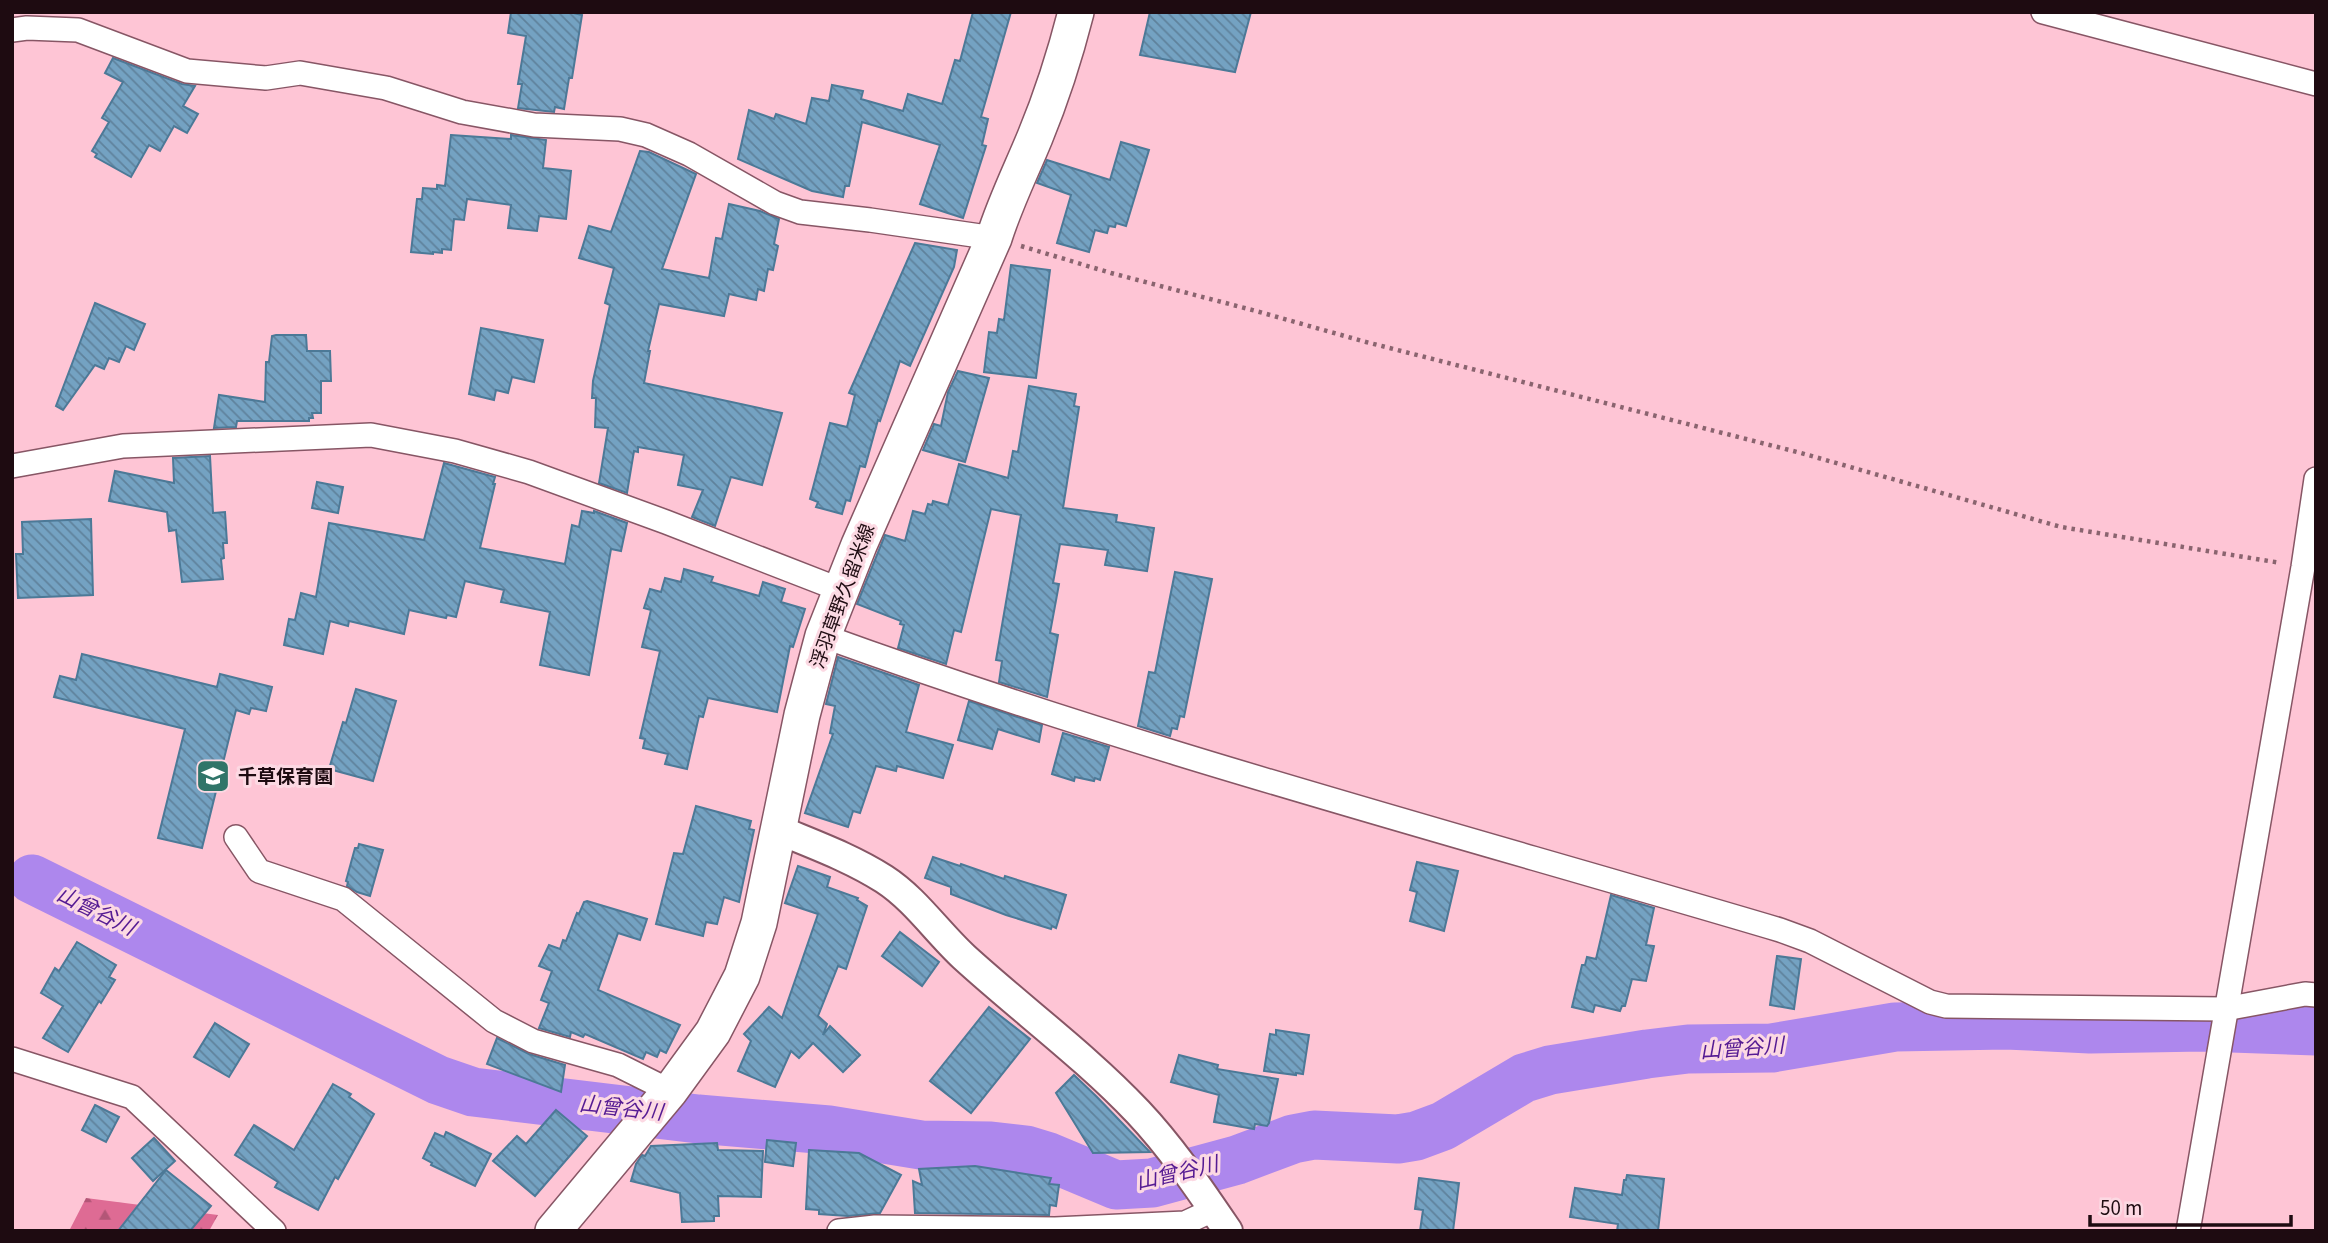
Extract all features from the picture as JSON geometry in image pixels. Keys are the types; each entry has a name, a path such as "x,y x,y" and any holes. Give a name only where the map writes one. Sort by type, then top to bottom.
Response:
{"main road":[{"name":"浮羽草野久留米線","path":"552,1231 666,1097 713,1032 742,976 759,923 802,715 823,635 994,238 1004,205 1049,100 1076,12"}],"street":[{"path":"2043,12 2316,84"},
{"path":"12,30 78,30 187,71 266,78 300,73 386,88 462,112 534,125 620,129 646,135 689,154 775,203 800,212 994,238"},
{"path":"12,467 123,446 371,435 455,451 529,472 841,590"},
{"path":"2188,1231 2316,480"},
{"path":"823,635 922,671 1168,752 1780,930 1810,941 1930,1002 1946,1006 2223,1022 2305,994 2316,995"},
{"path":"779,830 856,862 888,881 962,955 1096,1071 1139,1113 1176,1158 1221,1221"},
{"path":"236,837 259,871 343,899 495,1021 533,1041 618,1065 666,1097"},
{"path":"12,1059 132,1097 274,1231"},
{"path":"839,1231 875,1227 1055,1229 1221,1221"}],"path":[{"path":"994,238 1111,273 1366,342 1801,453 2062,527 2303,567"}],"green space":[{"path":"86,1198 218,1215 209,1231 69,1231"}],"building":[{"path":"511,12 569,12 582,15 564,109 555,107 554,112 518,108 522,84 518,84 526,36 508,33"},
{"path":"973,12 1011,12 981,117 988,119 982,145 986,146 963,218 920,204 940,145 862,122 849,186 845,186 843,197 812,191 738,159 749,110 774,119 776,114 806,124 812,98 829,101 832,85 863,91 861,99 903,111 908,94 942,104 955,60 960,61"},
{"path":"1150,12 1251,12 1235,72 1140,55"},
{"path":"113,58 182,84 195,86 183,106 198,114 187,133 174,126 160,151 149,145 131,177 95,157 97,154 92,151 109,122 102,118 123,82 105,73"},
{"path":"451,135 511,139 511,135 546,140 543,168 571,171 566,219 539,216 537,231 508,228 511,205 467,199 464,220 454,219 451,250 442,249 442,253 433,254 411,252 417,199 422,199 423,188 437,189 437,185 445,186"},
{"path":"1121,142 1149,150 1126,226 1116,223 1115,227 1109,226 1107,233 1095,230 1089,252 1057,243 1071,195 1037,183 1047,160 1110,180"},
{"path":"640,151 649,152 696,174 662,269 709,278 716,238 722,239 729,204 760,211 779,219 774,244 778,246 773,270 768,269 764,291 758,289 756,300 729,294 724,316 659,304 648,351 644,383 782,413 762,485 731,477 715,526 692,517 703,490 678,485 684,455 638,447 638,452 634,451 627,493 599,483 608,428 595,427 596,398 592,398 593,381 610,305 605,303 614,268 579,258 589,226 611,232"},
{"path":"915,243 957,250 954,267 910,366 900,361 880,421 878,420 865,467 860,466 850,501 846,500 842,514 816,507 818,502 810,499 830,423 847,427 855,395 849,393"},
{"path":"1011,265 1050,270 1036,378 984,372 989,332 997,333 999,319 1004,320"},
{"path":"95,303 145,324 134,350 126,346 119,362 109,358 104,369 95,365 63,410 56,406"},
{"path":"481,328 543,340 534,382 512,377 508,393 496,390 494,400 469,394"},
{"path":"306,335 307,351 330,351 331,381 321,381 321,413 312,413 313,418 309,418 309,421 237,421 236,427 214,428 219,395 265,402 266,362 269,362 272,336"},
{"path":"958,371 989,378 965,462 923,450 934,424 941,426 948,392"},
{"path":"1029,386 1076,394 1074,406 1079,407 1063,508 1117,515 1116,522 1154,528 1147,571 1105,565 1108,550 1060,544 1053,583 1059,584 1050,633 1058,635 1047,697 999,682 1002,661 996,660 1021,515 991,509 961,632 954,630 946,664 898,648 904,625 900,624 901,621 857,604 885,535 905,541 913,511 925,514 928,504 932,505 933,501 948,505 959,464 1008,478 1013,451 1018,452"},
{"path":"210,456 213,513 225,512 227,543 223,543 224,558 221,559 223,579 182,582 176,530 169,531 167,512 109,501 115,471 174,483 173,458"},
{"path":"444,463 495,477 480,548 565,564 572,525 579,527 582,511 594,511 627,523 621,551 611,549 589,675 540,665 550,612 501,602 504,590 465,581 456,617 447,615 446,618 409,610 404,634 349,621 348,626 330,621 323,654 284,645 289,619 295,620 301,593 316,597 329,523 424,540"},
{"path":"317,482 343,487 338,513 312,508"},
{"path":"91,519 93,595 18,598 16,554 23,554 22,522"},
{"path":"684,569 713,577 711,582 759,596 763,582 785,589 781,602 805,609 793,647 790,646 777,712 708,698 703,717 699,716 687,769 665,764 668,754 643,748 645,739 640,738 660,651 642,647 651,610 644,608 650,589 661,592 665,578 681,582"},
{"path":"1175,572 1212,579 1184,717 1180,716 1177,729 1172,728 1170,736 1138,726 1149,672 1155,673"},
{"name":"千草保育園","path":"82,654 217,687 220,674 272,687 266,711 251,708 249,714 236,710 202,848 158,838 185,729 54,697 60,676 76,680"},
{"path":"838,657 919,685 906,732 953,745 943,778 897,766 896,771 876,766 860,813 853,811 848,827 805,813 833,734 830,733 835,706 826,704"},
{"path":"356,689 396,701 373,781 329,769"},
{"path":"969,701 1042,725 1039,742 998,729 992,749 958,740"},
{"path":"1063,733 1109,747 1100,780 1075,777 1074,781 1052,774"},
{"path":"696,806 751,821 749,829 754,830 739,902 724,897 717,924 706,922 703,936 656,924 674,853 683,854"},
{"path":"359,844 383,850 370,896 347,886 355,848 358,848"},
{"path":"933,857 1066,895 1056,928 1052,926 1051,929 1006,915 951,894 951,887 925,878"},
{"path":"1417,862 1458,871 1444,931 1410,921 1417,892 1410,890"},
{"path":"798,866 830,877 827,887 858,898 857,900 867,906 846,969 838,966 818,1016 827,1024 823,1035 830,1026 860,1055 843,1072 813,1043 799,1058 791,1051 775,1087 738,1071 751,1041 744,1034 769,1007 782,1018 818,914 785,903"},
{"path":"1611,895 1654,908 1646,945 1654,946 1646,981 1632,979 1625,1006 1622,1006 1620,1011 1595,1005 1593,1012 1572,1007 1582,965 1585,965 1587,957 1596,959"},
{"path":"587,901 647,919 640,940 618,933 598,990 680,1025 666,1053 660,1050 657,1057 646,1052 643,1059 585,1034 583,1037 571,1032 570,1037 539,1028 549,1003 541,1000 552,971 539,966 549,945 560,949 563,940 566,941 577,913 579,914"},
{"path":"900,932 939,962 922,986 882,956"},
{"path":"77,942 116,965 109,977 115,980 68,1052 43,1038 63,1006 41,993 55,968 59,971"},
{"path":"1777,956 1801,959 1794,1009 1770,1005"},
{"path":"989,1007 1030,1039 971,1113 930,1081"},
{"path":"215,1023 249,1044 229,1077 194,1057"},
{"path":"1276,1030 1309,1035 1303,1074 1264,1071 1270,1034 1276,1035"},
{"path":"497,1038 529,1054 565,1065 561,1092 487,1064"},
{"path":"1179,1055 1218,1065 1217,1069 1278,1079 1267,1126 1255,1124 1254,1129 1214,1122 1219,1095 1171,1082"},
{"path":"1074,1075 1150,1152 1093,1153 1056,1093"},
{"path":"333,1084 351,1094 349,1097 374,1114 318,1210 275,1187 278,1182 235,1155 254,1125 294,1150"},
{"path":"95,1105 119,1117 106,1142 82,1130"},
{"path":"556,1110 587,1136 535,1196 493,1161 517,1136 526,1144"},
{"path":"446,1132 491,1154 475,1186 431,1165 432,1163 423,1158 435,1133 444,1137"},
{"path":"154,1138 175,1161 153,1181 132,1158"},
{"path":"767,1140 796,1143 793,1166 765,1162"},
{"path":"717,1143 718,1150 763,1151 761,1197 718,1196 719,1216 714,1216 714,1221 682,1222 680,1193 631,1181 636,1164 651,1146"},
{"path":"809,1150 859,1153 901,1175 880,1213 848,1216 819,1214 819,1210 806,1209"},
{"path":"975,1166 1051,1178 1049,1184 1059,1185 1056,1206 1050,1205 1049,1215 915,1213 913,1181 922,1185 919,1169"},
{"path":"166,1170 211,1206 190,1231 118,1231"},
{"path":"1627,1175 1664,1179 1658,1231 1617,1231 1618,1224 1570,1217 1575,1188 1622,1195"},
{"path":"1419,1178 1459,1183 1453,1231 1420,1231 1423,1210 1415,1209"}],"waterway":[{"path":"12,872 32,879"},
{"name":"山曾谷川","path":"32,879 438,1080 473,1092 698,1119 829,1130 921,1145 991,1146 1026,1150 1116,1185 1152,1183 1237,1160 1293,1139 1314,1135 1398,1139 1416,1136 1443,1126 1524,1078 1550,1070 1647,1054 1688,1049 1772,1048 1895,1027 2006,1025 2090,1029 2203,1027 2316,1031"}],"place":[{"name":"千草保育園","path":"213,776"}]}
